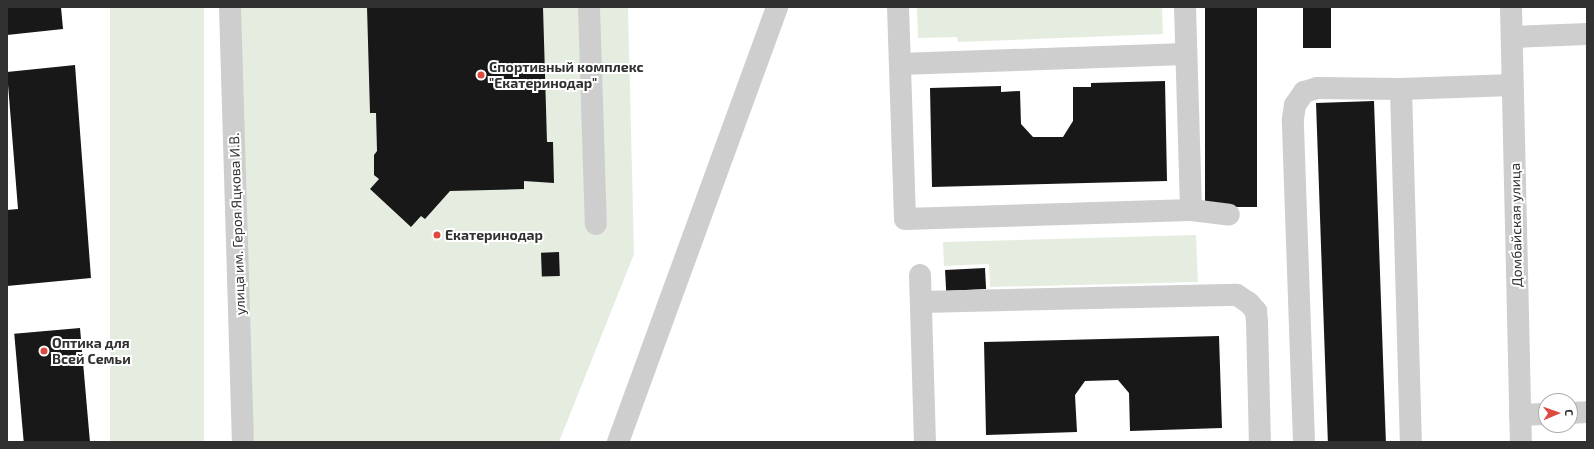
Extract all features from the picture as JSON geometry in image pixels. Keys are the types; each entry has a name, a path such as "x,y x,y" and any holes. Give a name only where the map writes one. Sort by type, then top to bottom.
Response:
{"street":[{"name":"улица им. Героя Яцкова И.В.","path":"230,7 243,442"},
{"path":"589,7 596,224"},
{"path":"618,442 777,7"},
{"path":"898,7 905,219 1191,210 1229,215"},
{"path":"1185,7 1191,210"},
{"name":"Домбайская улица","path":"1511,7 1521,442"},
{"path":"1512,37 1587,34"},
{"path":"900,64 1186,54"},
{"path":"1304,442 1293,127 1295,105 1304,92 1317,88 1401,88 1512,85"},
{"path":"1401,88 1411,442"},
{"path":"920,275 924,442"},
{"path":"921,302 1237,295 1252,307 1257,322 1260,442"},
{"path":"1520,415 1538,414"}],"shaded area":[{"path":"110,7 204,7 204,442 110,442"},
{"name":"Екатеринодар","path":"231,7 628,7 634,254 559,442 244,442"},
{"path":"917,7 1162,7 1163,34 958,42 957,37 918,38"},
{"path":"1196,235 1198,282 990,287 989,264 944,266 943,242"}],"building":[{"path":"7,7 61,7 63,29 7,35"},
{"path":"367,7 543,7 547,142 553,142 554,183 524,181 524,189 450,191 425,219 421,216 411,227 370,189 379,179 374,175 374,155 377,151 376,113 370,113"},
{"path":"1205,7 1257,7 1257,207 1205,207"},
{"path":"1303,7 1331,7 1331,48 1303,48"},
{"path":"75,65 91,278 7,286 7,210 18,209 7,72"},
{"path":"1165,81 1167,181 932,187 930,88 1001,86 1001,92 1020,91 1021,124 1033,137 1063,137 1073,121 1073,87 1091,87 1091,83"},
{"path":"1374,101 1386,442 1328,442 1316,103"},
{"path":"559,252 560,276 542,277 541,253"},
{"path":"985,268 986,289 946,291 945,270"},
{"path":"80,328 90,442 24,442 14,334"},
{"path":"1219,336 1222,428 1130,431 1129,393 1118,380 1085,381 1075,395 1077,432 986,435 984,342"}],"place":[{"name":"Спортивный комплекс \"Екатеринодар\"","path":"481,75"},
{"name":"Екатеринодар","path":"437,235"},
{"name":"Оптика для Всей Семьи","path":"44,351"}]}
